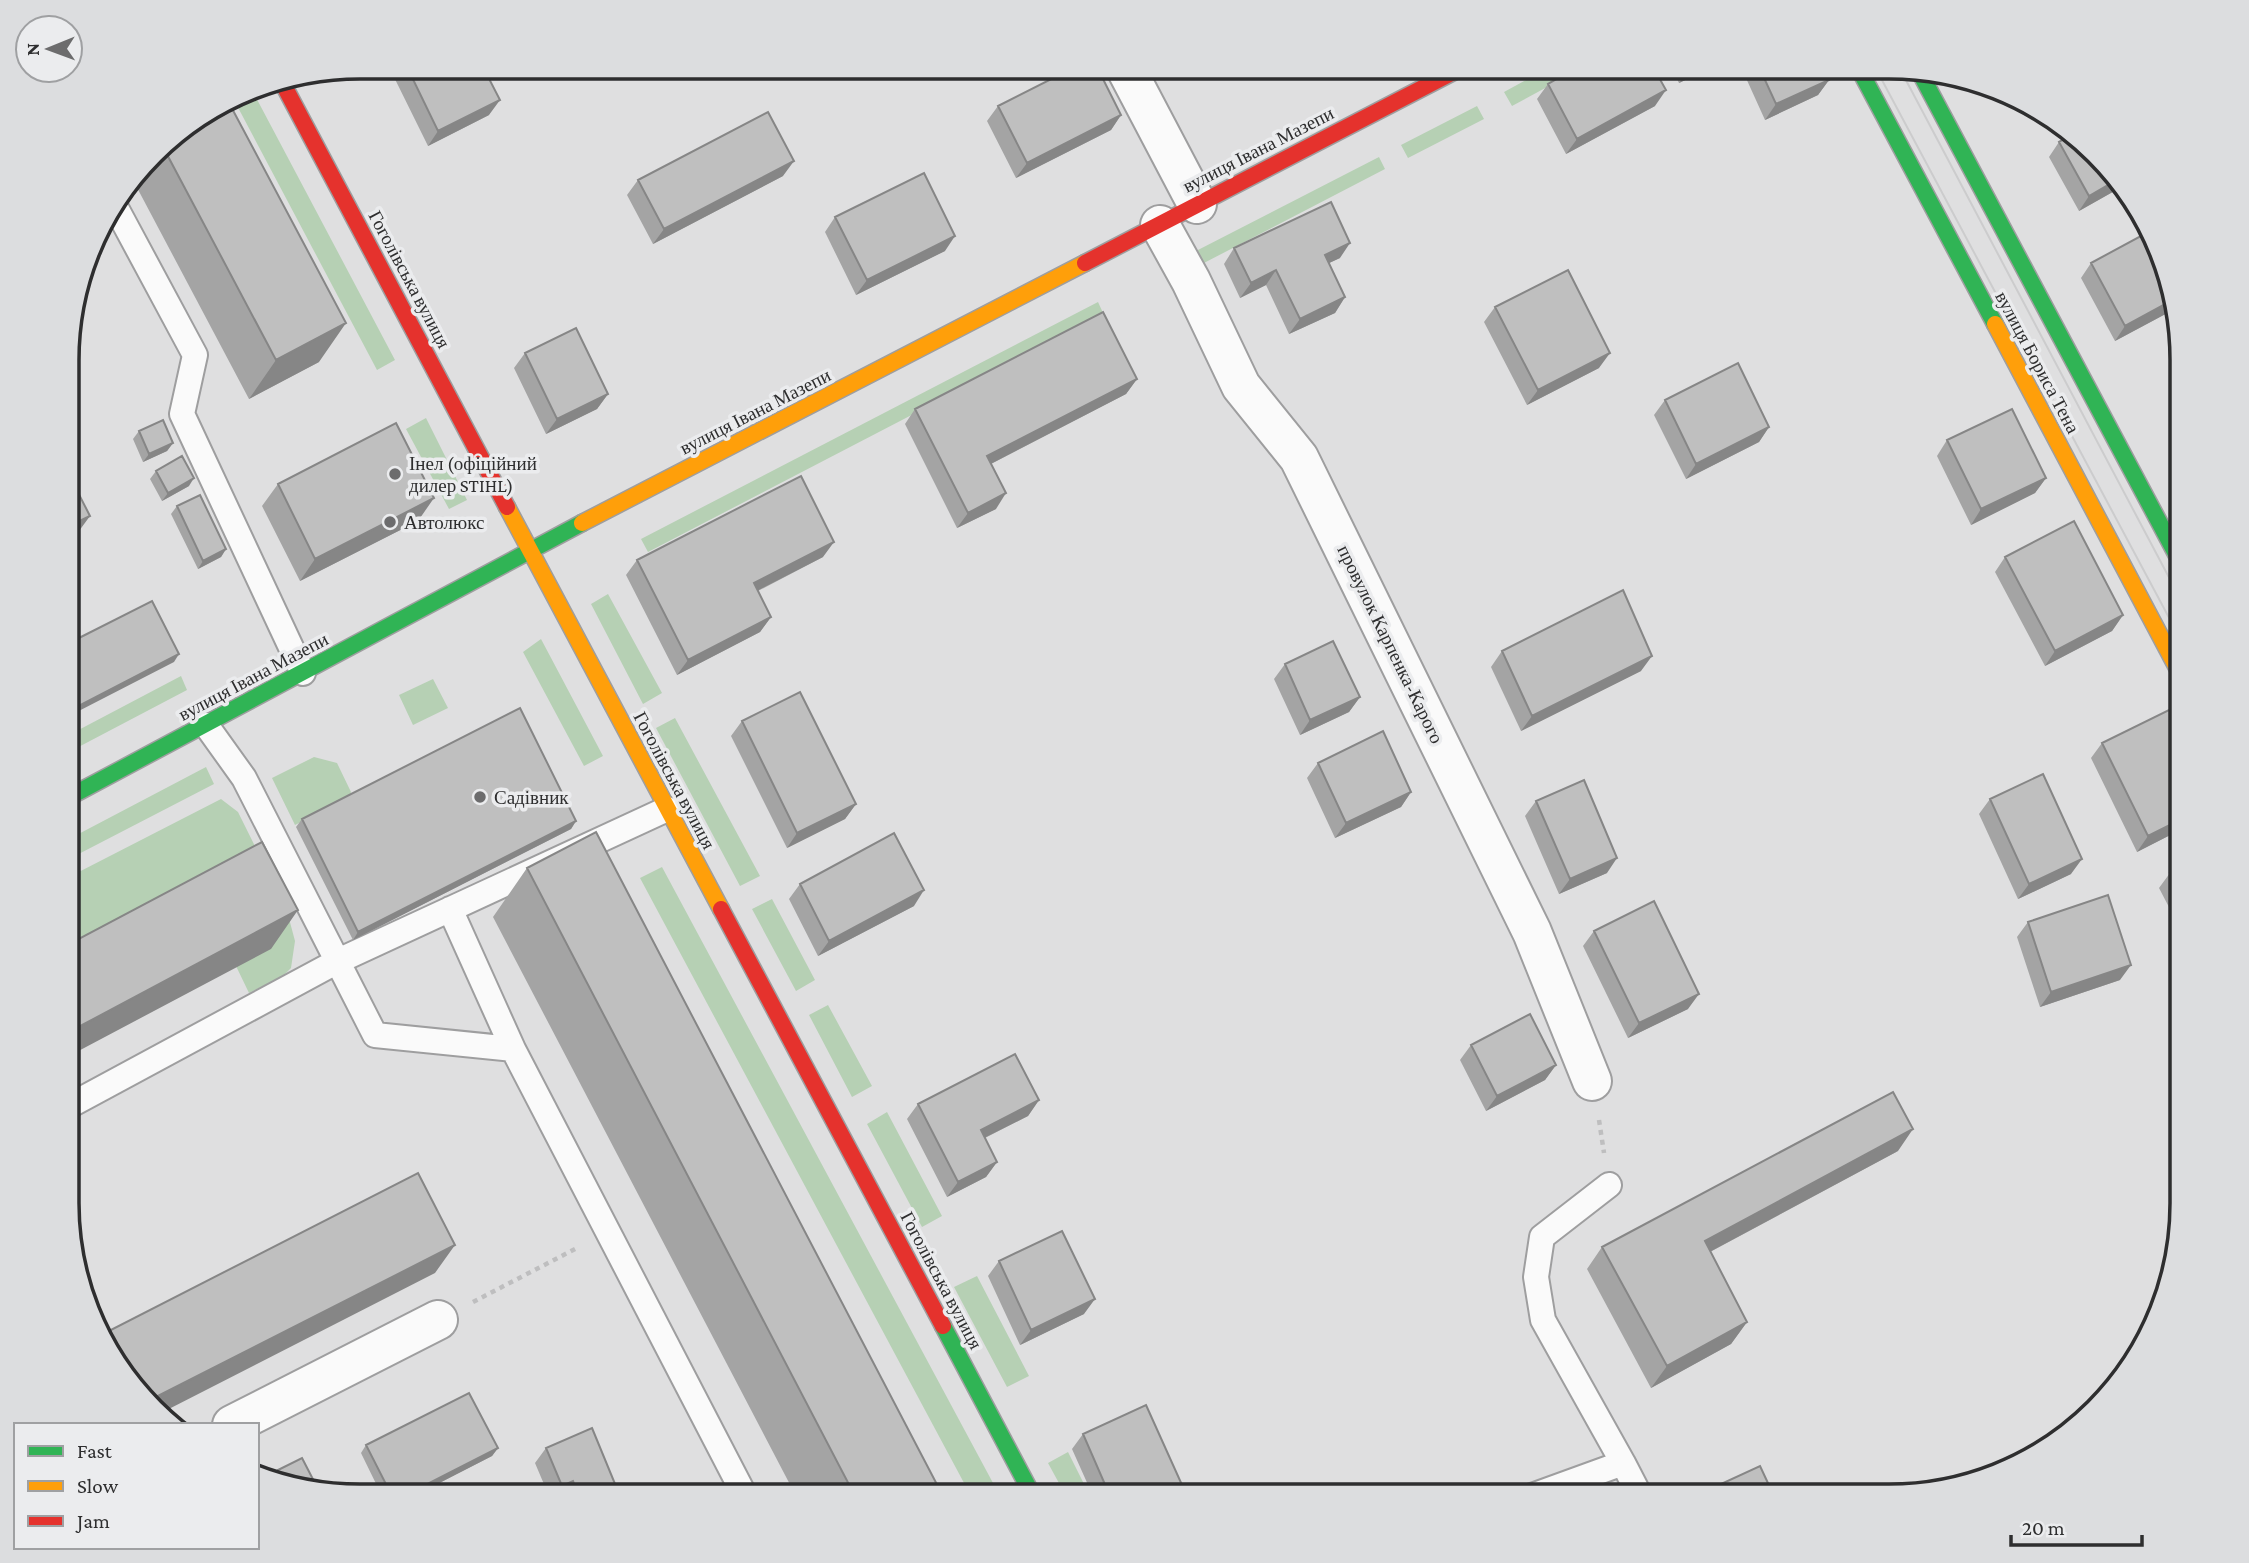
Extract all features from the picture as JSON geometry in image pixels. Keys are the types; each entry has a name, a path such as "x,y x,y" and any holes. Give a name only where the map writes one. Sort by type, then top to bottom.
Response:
{"street":[{"path":"1131,79 1197,204"},
{"name":"вулиця Івана Мазепи","path":"79,792 530,550 1440,79"},
{"name":"вулиця Бориса Тена","path":"1864,79 2170,654"},
{"name":"вулиця Бориса Тена","path":"1924,81 2170,542"},
{"name":"Гоголівська вулиця","path":"285,89 1027,1484"},
{"name":"провулок Карпенка-Карого","path":"1160,225 1191,281 1241,386 1299,458 1532,932 1592,1081"},
{"path":"236,1423 438,1320"}],"lane":[{"path":"119,214 195,355 182,414 303,673"},
{"path":"206,724 244,778 375,1035 513,1049"},
{"path":"79,1101 336,962 667,810"},
{"path":"450,909 513,1049 739,1484"},
{"path":"1609,1185 1542,1237 1536,1277 1543,1320 1634,1484"},
{"path":"1565,1484 1623,1463"}],"path":[{"path":"1592,1081 1609,1185"},
{"path":"438,1320 608,1232"}],"green space":[{"path":"1528,79 1562,79 1512,106 1504,92"},
{"path":"257,98 395,360 377,370 238,107 252,100"},
{"path":"1477,106 1484,119 1408,158 1401,145"},
{"path":"1379,157 1385,169 1202,264 1196,251"},
{"path":"1098,302 1104,315 648,552 641,539"},
{"path":"426,418 467,500 449,509 406,429"},
{"path":"608,594 662,693 643,704 591,604"},
{"path":"541,639 603,756 584,766 523,652"},
{"path":"181,676 187,690 79,747 79,730"},
{"path":"433,679 448,708 413,725 399,695"},
{"path":"675,718 760,876 740,886 656,728"},
{"path":"314,757 337,763 351,792 349,798 295,825 272,778"},
{"path":"206,767 214,784 79,854 79,834"},
{"path":"221,799 238,812 287,911 295,941 291,968 283,976 249,993 236,966 79,961 79,872"},
{"path":"662,867 994,1484 965,1484 640,878"},
{"path":"772,899 815,980 796,991 752,909"},
{"path":"828,1005 872,1086 852,1097 809,1015"},
{"path":"887,1112 942,1216 922,1227 867,1124"},
{"path":"977,1276 1029,1376 1007,1387 954,1287"},
{"path":"1068,1452 1084,1484 1059,1484 1048,1463"}],"building":[{"path":"413,79 489,79 500,100 438,131"},
{"path":"1051,79 1103,79 1121,115 1027,163 998,106"},
{"path":"1557,79 1660,79 1666,90 1577,139 1548,84"},
{"path":"1765,79 1829,79 1829,80 1776,104"},
{"path":"233,110 346,323 276,360 168,155 204,126"},
{"path":"768,112 794,161 664,229 638,180"},
{"path":"2063,140 2088,161 2108,185 2089,196 2059,142"},
{"path":"924,173 955,236 867,280 835,217"},
{"path":"1331,202 1350,243 1325,255 1345,297 1300,319 1276,270 1251,283 1234,248"},
{"path":"2141,236 2155,269 2165,304 2125,326 2091,263"},
{"path":"1568,270 1610,353 1538,390 1495,307"},
{"path":"1103,312 1137,379 987,456 1006,493 968,513 915,409"},
{"path":"576,328 608,394 557,419 525,353"},
{"path":"1738,363 1769,427 1696,464 1665,400"},
{"path":"2012,409 2046,478 1981,509 1947,440"},
{"path":"163,420 173,443 149,454 139,431"},
{"path":"396,423 434,498 315,559 278,484"},
{"path":"182,456 194,478 168,493 156,471"},
{"path":"801,476 834,542 754,583 771,617 688,660 637,560"},
{"path":"79,495 90,516 79,521"},
{"path":"200,495 226,549 203,561 177,506"},
{"path":"2074,521 2123,615 2055,651 2005,557"},
{"path":"1623,590 1652,656 1532,716 1502,651"},
{"path":"152,601 179,654 79,706 79,638"},
{"path":"1333,641 1360,697 1310,720 1285,664"},
{"path":"800,692 856,804 797,833 742,721"},
{"path":"520,708 576,821 358,932 302,819"},
{"path":"2170,709 2170,825 2148,836 2102,743"},
{"path":"1383,731 1411,792 1346,823 1318,763"},
{"path":"2043,774 2082,859 2029,884 1990,799"},
{"path":"1584,780 1617,858 1570,879 1536,801"},
{"path":"596,832 937,1484 849,1484 527,868"},
{"path":"894,833 924,890 829,941 800,884"},
{"path":"262,842 298,910 79,1027 79,939"},
{"path":"2108,895 2131,965 2051,992 2028,922"},
{"path":"1654,901 1699,994 1639,1023 1594,931"},
{"path":"1530,1014 1556,1065 1497,1096 1471,1045"},
{"path":"1015,1054 1039,1100 981,1130 997,1162 958,1182 918,1104"},
{"path":"1893,1092 1913,1129 1705,1241 1747,1322 1667,1366 1602,1247"},
{"path":"418,1173 455,1245 156,1397 126,1359 110,1331"},
{"path":"1062,1231 1095,1299 1031,1330 999,1261"},
{"path":"469,1393 498,1448 428,1484 386,1484 366,1445"},
{"path":"1146,1405 1182,1484 1105,1484 1083,1434"},
{"path":"592,1428 615,1484 574,1484 573,1481 561,1484 546,1448"},
{"path":"302,1458 314,1480 287,1475 278,1470"},
{"path":"1760,1466 1768,1484 1721,1484"}],"tram line":[{"path":"1881,79 2170,620"},
{"path":"1905,79 2170,579"}],"traffic: fast":[{"path":"1864,79 1995,324"},
{"path":"1924,81 2170,542"},
{"path":"79,792 582,523"},
{"path":"943,1326 1027,1484"}],"traffic: slow":[{"path":"582,523 1085,263"},
{"path":"1995,324 2170,654"},
{"path":"507,507 721,909"}],"traffic: jam":[{"path":"1085,263 1440,79"},
{"path":"285,89 507,507"},
{"path":"721,909 943,1326"}],"place":[{"name":"Інел (офіційний дилер STIHL)","path":"395,474"},
{"name":"Автолюкс","path":"390,522"},
{"name":"Садівник","path":"480,797"}]}
